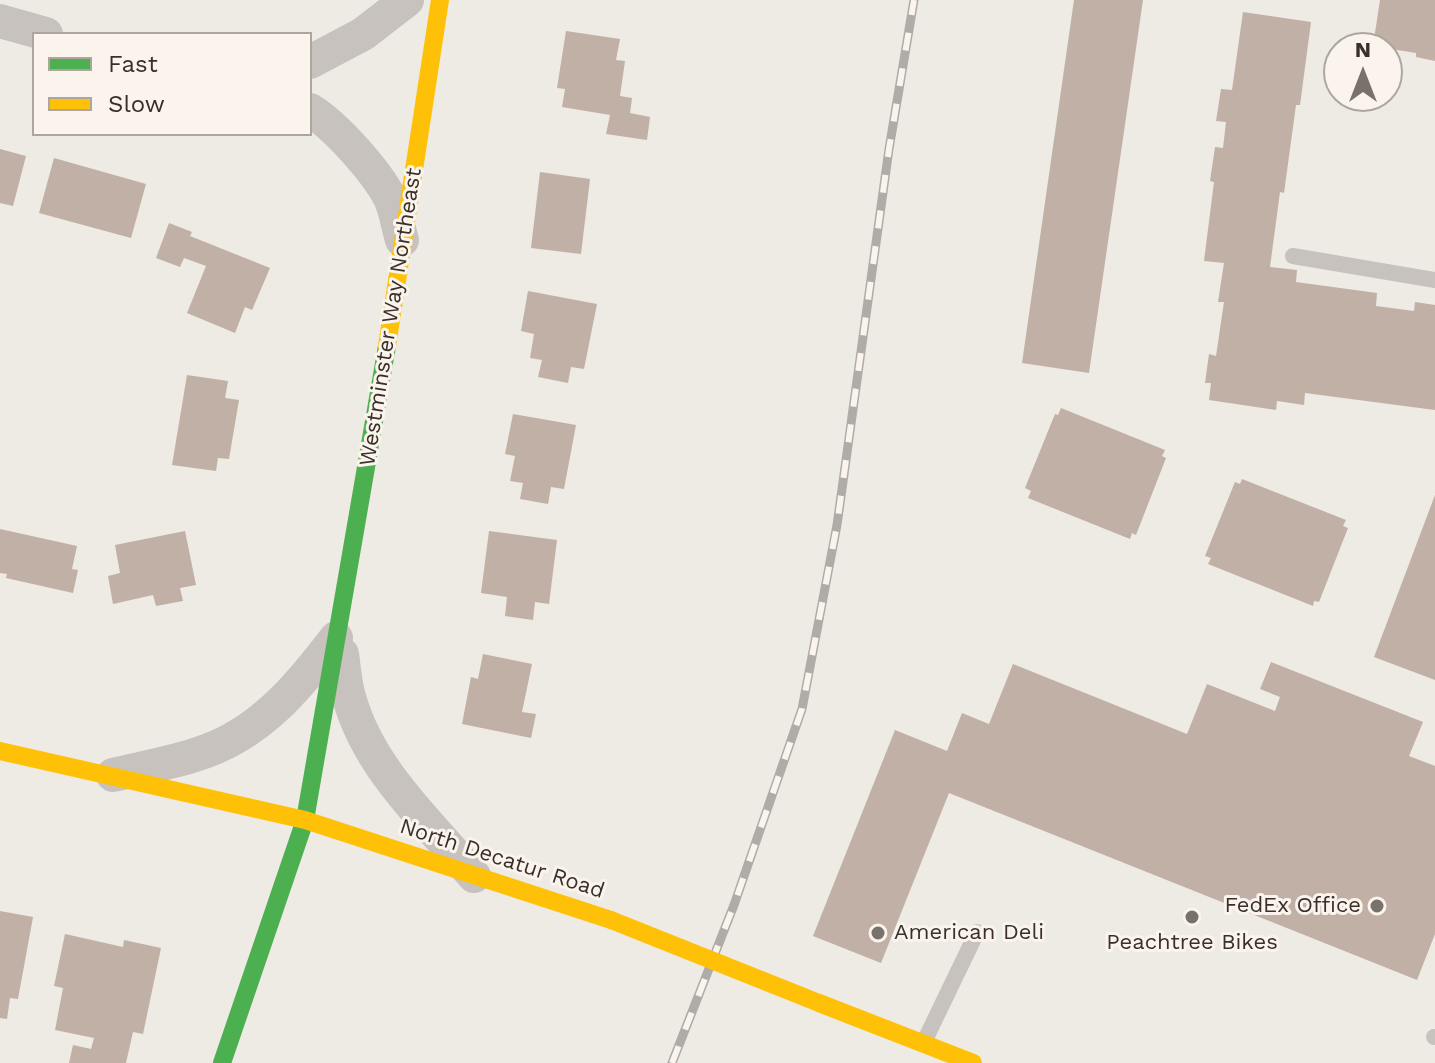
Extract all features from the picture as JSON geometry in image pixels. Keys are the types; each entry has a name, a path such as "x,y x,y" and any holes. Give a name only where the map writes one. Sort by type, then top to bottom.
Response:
{"street":[{"path":"312,61 363,34 407,0"},
{"name":"Westminster Way Northeast","path":"222,1063 305,820 404,245 440,0"},
{"path":"0,21 39,32"},
{"path":"312,112 353,150 390,199 404,245"},
{"name":"Westminster Way Northeast","path":"111,776 212,749 240,735 270,712 304,679 339,634"},
{"name":"Westminster Way Northeast","path":"339,634 349,698 376,757 397,787 474,876"},
{"name":"North Decatur Road","path":"0,751 305,820 611,920 973,1063"}],"lane":[{"path":"1293,256 1435,280"},
{"path":"923,1044 977,932"}],"building":[{"path":"1074,0 1143,0 1089,373 1022,363"},
{"path":"1380,0 1435,0 1435,61 1403,51 1403,32 1375,32"},
{"path":"1243,12 1311,22 1300,105 1296,105 1270,267 1297,270 1296,282 1377,293 1376,306 1414,311 1415,302 1435,305 1435,410 1305,393 1304,405 1277,401 1276,410 1209,400 1211,383 1205,383 1209,354 1216,356 1224,302 1218,302 1224,263 1204,261 1214,182 1210,181 1215,147 1223,148 1226,122 1216,121 1221,89 1232,90"},
{"path":"566,31 620,39 616,60 625,61 620,96 632,98 630,113 650,117 647,140 606,134 610,115 562,107 565,89 557,88"},
{"path":"0,149 26,156 13,206 0,203"},
{"path":"54,158 146,184 131,238 39,213"},
{"path":"540,172 590,179 581,254 531,248"},
{"path":"169,223 192,232 190,236 270,268 252,310 245,307 235,333 187,313 206,266 184,258 180,267 156,258"},
{"path":"528,291 597,304 584,369 571,367 568,383 538,377 542,360 530,358 534,334 521,331"},
{"path":"187,375 228,381 225,398 239,400 229,459 218,458 216,471 172,465"},
{"path":"1061,408 1165,450 1162,456 1166,458 1136,535 1132,533 1130,539 1028,498 1031,491 1025,488 1055,414 1058,415"},
{"path":"513,414 576,425 564,489 551,487 548,504 520,499 523,483 510,481 515,456 505,454"},
{"path":"1242,479 1346,520 1343,526 1348,528 1319,602 1314,601 1313,606 1208,564 1211,558 1205,556 1235,482 1240,484"},
{"path":"1435,495 1435,680 1374,657"},
{"path":"0,529 77,546 72,569 78,570 73,593 6,578 7,574 0,573"},
{"path":"185,531 196,585 180,588 183,601 156,606 153,595 113,604 108,576 120,573 115,545"},
{"path":"489,531 557,540 549,604 535,602 533,620 505,616 507,597 481,593"},
{"path":"483,654 532,664 522,712 536,714 531,738 462,724 471,677 478,679"},
{"path":"1271,662 1423,722 1409,756 1435,766 1435,934 1417,980 949,793 881,963 813,936 895,730 947,751 962,713 989,724 1013,664 1187,734 1207,684 1275,711 1280,697 1260,689"},
{"path":"0,911 33,917 18,999 10,998 7,1019 0,1018"},
{"path":"65,934 123,947 124,940 161,948 143,1034 133,1032 126,1063 69,1063 73,1045 91,1049 94,1038 55,1030 63,988 54,986"}],"railway":[{"path":"672,1063 734,905 802,709 837,525 889,149 914,0"}],"traffic: fast":[{"path":"222,1063 305,820 387,346"}],"traffic: slow":[{"path":"387,346 440,0"},
{"path":"0,751 305,820 611,920"},
{"path":"611,920 819,1003"},
{"path":"819,1003 973,1063"}],"place":[{"name":"FedEx Office","path":"1377,906"},
{"name":"Peachtree Bikes","path":"1192,917"},
{"name":"American Deli","path":"878,933"}]}
